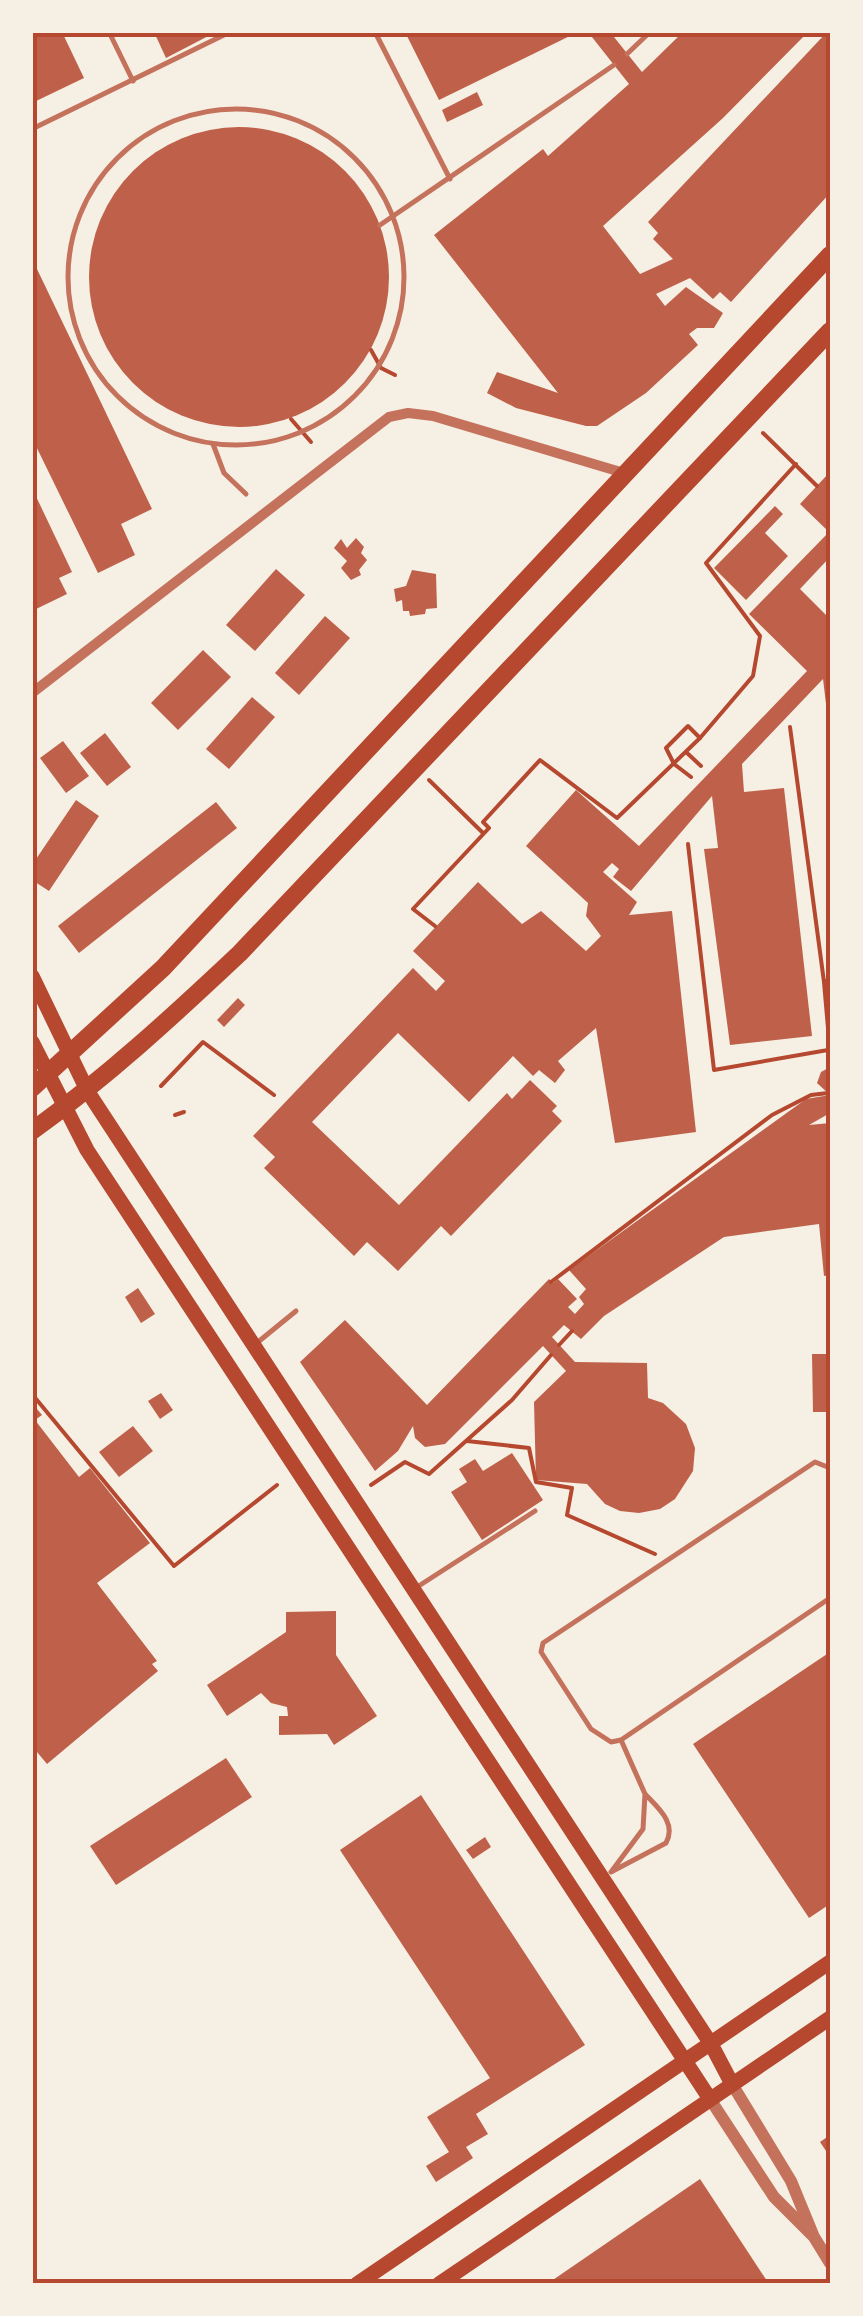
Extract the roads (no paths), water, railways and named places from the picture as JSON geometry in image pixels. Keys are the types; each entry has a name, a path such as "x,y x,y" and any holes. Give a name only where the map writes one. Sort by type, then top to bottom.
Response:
{"main road":[{"path":"40,1082 163,968 830,255"},
{"path":"32,1131 88,1092 240,953 418,770 830,331"},
{"path":"32,976 88,1092 412,1590 606,1875 732,2084"},
{"path":"32,1042 40,1082 62,1109 710,2099"},
{"path":"357,2284 830,1962"},
{"path":"440,2284 830,2018"}],"street":[{"path":"32,694 389,418 408,413 433,416 624,473"},
{"path":"732,2084 791,2182 814,2237 830,2263"},
{"path":"710,2099 774,2197 814,2237"}],"lane":[{"path":"109,32 133,81"},
{"path":"32,129 230,32"},
{"path":"375,32 450,180"},
{"path":"627,54 650,32"},
{"path":"380,225 614,65"},
{"path":"260,111 310,126 340,145 376,184 393,217 403,257 402,300 396,328 379,364 350,401 302,432 257,444 213,444 179,435 133,410 108,385 81,340 69,288 70,254 86,203 104,174 143,138 174,121 208,112 260,111"},
{"path":"213,444 224,473 246,494"},
{"path":"252,1348 296,1312"},
{"path":"830,1468 815,1462 543,1643 544,1660 600,1739 620,1740 830,1598"},
{"path":"412,1590 535,1511"},
{"path":"606,1875 666,1844 671,1835 670,1824 645,1794 620,1740"},
{"path":"606,1875 643,1829 645,1794"}]}
